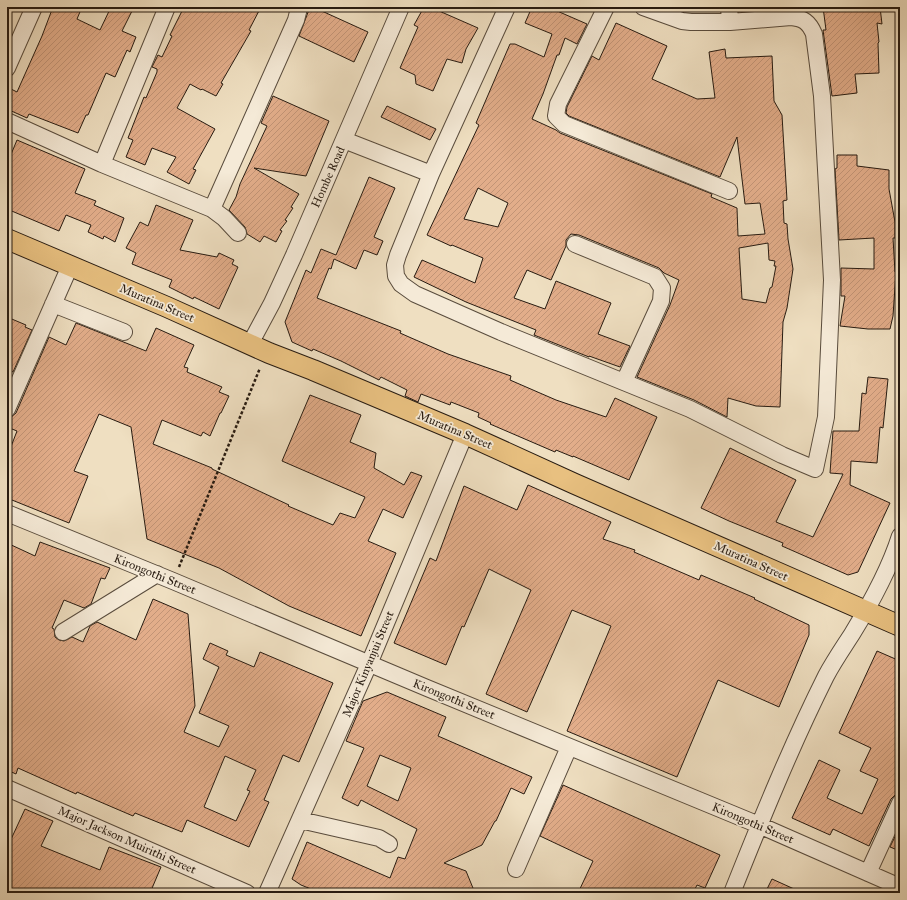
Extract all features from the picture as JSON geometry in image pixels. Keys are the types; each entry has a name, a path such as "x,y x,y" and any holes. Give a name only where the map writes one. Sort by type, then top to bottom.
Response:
{"main road":[{"name":"Muratina Street","path":"7,239 167,307 269,353 465,434 900,626"}],"street":[{"path":"7,68 34,7"},
{"path":"102,164 167,7"},
{"name":"Hombe Road","path":"250,344 272,303 401,7"},
{"path":"507,7 431,174 398,255 395,265 396,276 401,284 415,294 500,332 690,409 782,455 815,469 826,417 832,280 822,96 814,34 811,25 798,18 730,14 701,23 682,21 643,7"},
{"path":"606,7 558,104 556,116 564,124 729,191"},
{"path":"212,209 296,20 299,8"},
{"path":"7,121 102,164 212,209 224,218 238,233"},
{"path":"344,140 431,174"},
{"path":"575,244 655,277 662,288 661,301 624,382"},
{"path":"7,409 13,381 53,304 70,266"},
{"path":"53,304 124,332"},
{"name":"Major Kinyanjui Street","path":"267,893 369,664 465,434"},
{"name":"Kirongothi Street","path":"7,513 759,825 900,887"},
{"path":"732,893 759,825 812,704 828,673 888,569 900,536"},
{"path":"63,632 157,574"},
{"path":"516,869 569,747"},
{"name":"Major Jackson Muirithi Street","path":"7,788 247,893"},
{"path":"868,873 900,803"},
{"path":"300,820 379,838 389,844"}],"path":[{"path":"173,581 265,356 269,353"}],"building":[{"path":"53,7 82,7 77,19 100,30 111,7 134,7 122,31 136,37 130,52 127,50 115,77 106,73 88,115 86,115 78,133 29,114 27,118 7,109 7,87 17,92"},
{"path":"184,7 261,7 249,30 251,31 221,83 223,84 216,96 190,84 177,108 215,129 193,169 196,170 189,184 167,172 176,157 152,148 145,165 126,157 133,140 128,138 144,97 146,98 157,72 157,69 152,67 158,55 162,57 172,36 170,35"},
{"path":"310,7 368,32 354,62 299,36"},
{"path":"424,7 430,7 478,28 466,49 462,63 447,59 433,91 416,84 415,75 400,68 418,27 414,25"},
{"path":"532,7 548,7 587,24 577,44 565,38 532,119 560,133 712,194 711,197 737,208 738,236 765,234 760,203 745,204 737,137 720,177 569,116 566,113 567,107 592,56 599,60 616,23 667,46 652,79 697,99 715,98 709,52 725,49 726,58 772,56 774,101 782,115 787,200 783,201 784,223 787,224 793,269 787,308 783,322 780,407 756,406 728,398 727,417 694,400 637,377 670,305 679,280 664,273 659,268 579,235 571,234 566,240 566,246 551,280 527,270 514,298 545,309 556,281 611,303 598,334 630,346 620,367 589,357 534,335 536,330 466,302 414,277 422,260 475,283 483,258 427,235 479,125 476,123 510,44 515,44 544,57 552,34 525,23","holes":["478,188 508,203 498,227 464,219","768,243 769,260 775,261 774,266 776,266 772,287 770,288 766,303 742,299 739,248"]},
{"path":"823,7 880,7 882,24 877,23 879,42 879,73 855,74 857,93 832,96 823,30 826,30"},
{"path":"273,96 329,121 306,176 254,168 299,194 291,207 293,208 285,220 287,221 280,230 282,231 276,242 264,236 260,242 247,234 245,227 229,210 267,126 261,123"},
{"path":"387,106 436,129 430,140 381,117"},
{"path":"17,140 85,169 75,193 96,201 94,205 124,218 115,242 104,236 103,239 88,232 91,225 66,215 59,231 7,209 7,164"},
{"path":"837,155 857,155 857,166 889,170 889,189 895,222 895,238 893,238 896,272 893,316 890,329 868,329 840,326 845,296 841,296 841,268 874,269 874,238 839,240 835,169 837,168"},
{"path":"369,177 395,188 374,237 383,241 377,255 364,250 356,269 334,259 331,269 329,268 317,298 401,331 400,333 448,354 511,376 510,380 556,400 606,417 615,398 657,417 629,480 573,456 556,450 555,452 490,424 491,423 478,417 479,413 451,402 450,405 421,394 418,402 405,396 407,390 381,377 379,380 341,361 292,342 285,322 306,270 311,273 321,249 336,255"},
{"path":"156,205 193,220 180,250 217,257 219,253 234,260 232,264 238,267 219,309 194,297 193,299 169,287 172,280 132,264 136,253 126,248 140,222 148,226"},
{"path":"7,317 26,325 25,327 32,330 13,372 7,369"},
{"path":"76,323 146,351 156,328 194,345 184,367 188,368 187,372 222,387 219,392 229,396 210,436 203,432 201,436 162,420 153,444 212,468 289,505 288,506 333,525 340,513 355,518 365,497 282,461 310,395 361,415 350,442 376,453 374,468 404,485 411,472 422,476 403,518 383,509 368,541 396,553 361,636 289,606 219,568 147,539 131,427 99,414 74,471 88,476 69,523 7,498 7,457 17,431 7,427 10,418 16,413 49,337 66,345"},
{"path":"868,377 888,379 883,428 880,427 877,463 851,461 850,485 890,503 858,572 848,575 782,546 783,543 701,508 730,448 796,480 776,522 813,537 843,474 830,473 833,431 859,431 862,393 866,394"},
{"path":"528,485 611,522 603,539 635,550 634,552 699,580 701,575 755,598 754,599 809,625 809,635 779,707 718,680 677,777 567,731 611,626 572,610 527,712 486,694 531,590 489,569 464,627 462,626 446,665 394,643 430,558 436,561 464,486 517,510"},
{"path":"40,542 110,568 105,579 101,578 91,604 84,608 64,600 52,628 54,629 55,637 59,640 64,641 72,637 83,642 90,626 97,622 136,640 153,599 188,614 195,706 184,732 219,747 229,726 199,713 219,667 203,659 210,643 228,651 226,655 254,667 260,652 333,683 299,762 283,755 264,800 269,802 249,847 187,820 182,832 135,813 133,816 77,792 76,794 18,768 16,774 7,770 7,543 35,556","holes":["225,756 256,770 247,790 250,791 236,821 204,807"]},
{"path":"877,651 900,661 900,794 895,795 891,799 869,846 833,829 830,835 792,818 819,760 840,770 827,798 862,814 878,779 860,771 871,748 839,733"},
{"path":"387,692 446,717 438,736 532,777 524,794 511,788 496,821 482,845 444,863 466,871 475,893 321,893 301,885 292,879 307,842 390,878 398,857 405,859 417,829 361,800 358,806 342,798 364,748 346,741 363,701","holes":["380,755 411,768 398,801 367,786"]},
{"path":"563,785 720,855 705,888 697,885 693,893 578,893 593,861 540,836"},
{"path":"25,809 53,821 41,846 100,870 109,847 161,867 150,893 7,893 7,848"},
{"path":"900,826 900,851 890,847"},
{"path":"772,879 803,893 765,893"}]}
